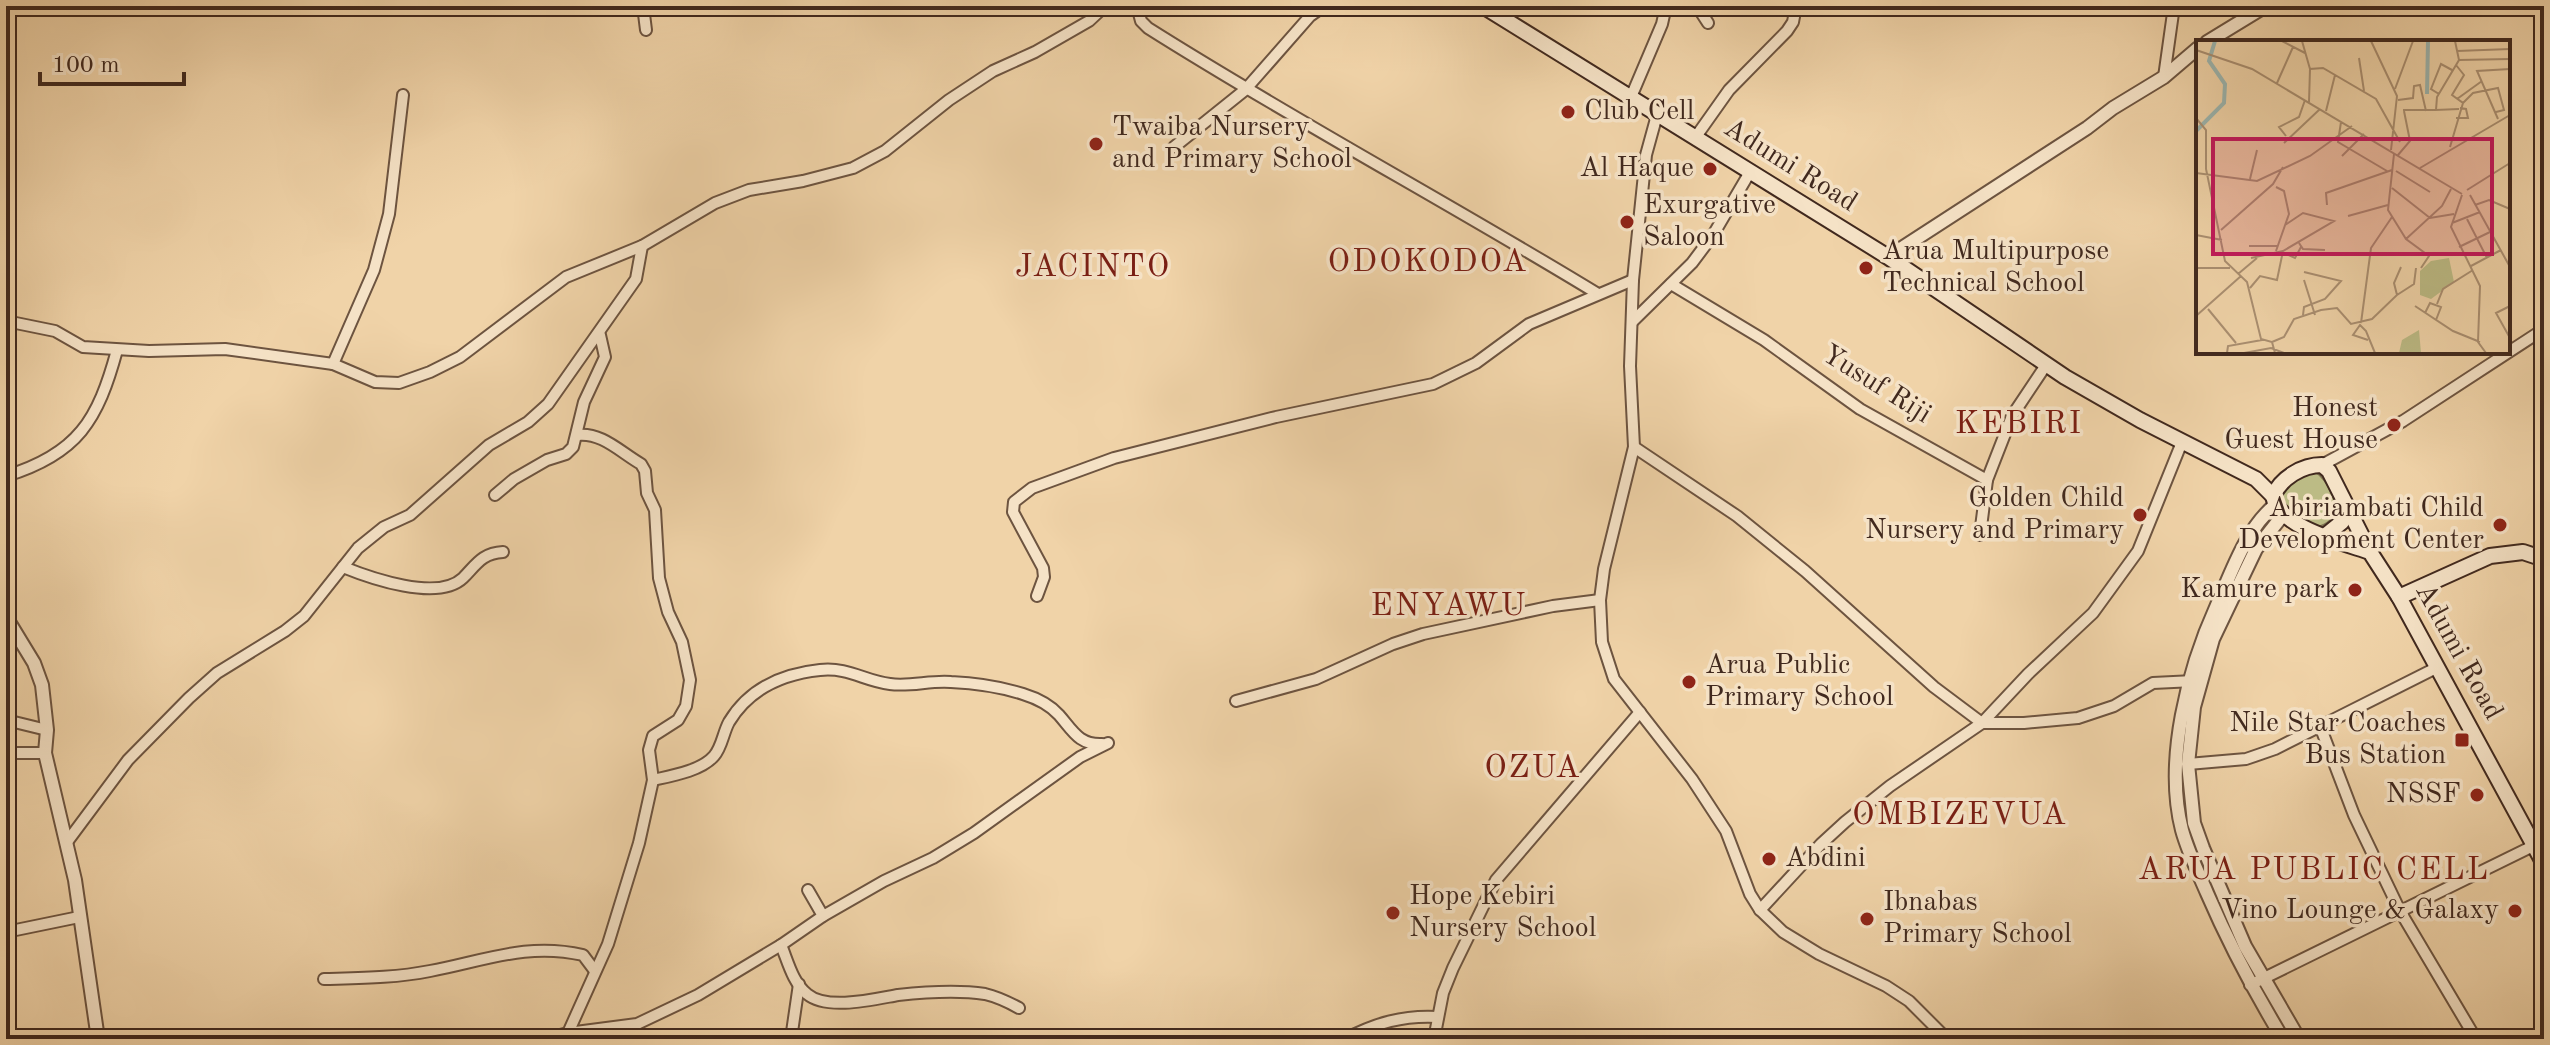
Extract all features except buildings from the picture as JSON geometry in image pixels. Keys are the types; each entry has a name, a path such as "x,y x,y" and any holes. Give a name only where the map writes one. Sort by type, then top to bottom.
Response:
{"main road":[{"name":"Adumi Road","path":"1483,6 1888,257 2046,365 2140,420 2256,479 2309,530 2370,552"},
{"name":"Adumi Road","path":"2322,465 2336,483 2370,552 2399,597 2544,864"},
{"path":"2278,500 2306,468 2322,465"},
{"path":"2326,535 2342,522 2348,509"},
{"path":"2399,597 2490,556 2523,552 2544,559"}],"street":[{"path":"643,6 646,30"},
{"path":"6,321 55,331 83,347 117,350 225,349 333,364 375,382 389,384 430,372 460,357 566,277 642,246 732,195 853,168 885,151 937,109 993,71 1089,21 1105,6"},
{"path":"1137,6 1141,21 1148,28 1245,90 1598,294"},
{"path":"1174,147 1245,90 1310,16 1324,6"},
{"path":"1631,97 1662,24 1666,6"},
{"path":"1697,6 1708,23"},
{"path":"1695,138 1729,90 1787,31 1797,13 1796,6"},
{"path":"2164,77 2174,6"},
{"path":"2210,40 2266,6"},
{"path":"1888,257 2164,77 2196,50"},
{"path":"333,364 374,270 389,214 403,95"},
{"path":"1657,115 1646,155 1633,280 1630,366 1634,447 1619,498 1600,600 1602,642 1614,679 1692,779 1726,831 1750,894 1760,910 1783,932 1819,954 1886,986 1909,1001 1947,1039"},
{"path":"1632,322 1692,263 1713,235 1750,172"},
{"path":"67,842 128,760 217,673 304,616 358,548 384,527 410,515 489,445 528,422 548,404 600,335 636,279 642,246"},
{"path":"1037,596 1044,577 1043,568 1013,512 1014,502 1032,488 1114,458 1171,442 1433,384 1476,363 1529,324 1633,280"},
{"name":"Yusuf Riji","path":"1671,284 1764,340 1860,409 1987,480"},
{"path":"2510,351 2544,329"},
{"path":"495,495 514,479 566,454 573,447 584,402 605,357 600,335"},
{"path":"6,476 50,459 86,427 105,394 117,350"},
{"path":"2322,465 2403,421 2506,354"},
{"path":"1980,535 1987,480 2012,416 2046,365"},
{"path":"568,1033 608,944 639,843 653,780 649,750 653,736 678,720 689,692 689,664 668,612 659,578 656,520 647,493 645,471 641,464 597,436 589,433 577,435"},
{"path":"1760,910 1845,822 1890,786 1982,723 2028,674 2093,613 2138,551 2182,442"},
{"path":"1634,447 1737,516 1805,571 1934,687 1982,723 2078,718 2114,706 2153,683 2196,681"},
{"path":"2278,500 2213,639 2182,714 2176,771 2182,830 2227,939 2250,985 2283,1039"},
{"path":"343,567 378,581 434,587 462,578 477,561 489,554 503,552"},
{"path":"1236,701 1316,679 1393,644 1423,634 1553,606 1600,600"},
{"path":"6,617 42,685 47,730 45,753 67,842 98,1039"},
{"path":"2188,764 2246,759 2275,749 2438,667"},
{"path":"544,1039 568,1033 639,1034 823,916 974,833 1080,757 1108,743 1088,743 1079,739 1051,707 1022,693 951,682 888,684 861,674 819,670 782,678 760,688 744,700 734,714 714,756 677,775 653,780"},
{"path":"2196,681 2188,764 2189,797 2198,835 2245,946 2299,1039"},
{"path":"1434,1039 1453,968 1496,880 1640,712"},
{"path":"6,720 47,730"},
{"path":"2320,726 2354,815 2400,911 2476,1039"},
{"path":"6,753 45,753"},
{"path":"2250,985 2533,846"},
{"path":"808,890 823,916"},
{"path":"6,932 79,917"},
{"path":"781,945 799,984 808,995 820,1001 866,1001 899,995 982,994 1002,999 1019,1008"},
{"path":"324,979 431,971 492,955 551,949 583,955 595,971"},
{"path":"789,1039 799,984"},
{"path":"1345,1039 1372,1025 1396,1019 1438,1017"}],"shaded area":[{"path":"2316,472 2331,491 2337,514 2330,521 2315,527 2291,516 2275,495 2295,476"}],"place":[{"name":"Club Cell","path":"1568,112"},
{"name":"Twaiba Nursery and Primary School","path":"1096,144"},
{"name":"Al Haque","path":"1710,169"},
{"name":"Exurgative Saloon","path":"1627,222"},
{"name":"Arua Multipurpose Technical School","path":"1866,268"},
{"name":"Honest Guest House","path":"2394,425"},
{"name":"Golden Child Nursery and Primary","path":"2140,515"},
{"name":"Abiriambati Child Development Center","path":"2500,525"},
{"name":"Kamure park","path":"2355,590"},
{"name":"Arua Public Primary School","path":"1689,682"},
{"name":"Nile Star Coaches Bus Station","path":"2462,740"},
{"name":"NSSF","path":"2477,795"},
{"name":"Abdini","path":"1769,859"},
{"name":"Vino Lounge & Galaxy","path":"2515,911"},
{"name":"Hope Kebiri Nursery School","path":"1393,913"},
{"name":"Ibnabas Primary School","path":"1867,919"}],"district":[{"name":"ODOKODOA","path":"1428,263"},
{"name":"JACINTO","path":"1093,268"},
{"name":"KEBIRI","path":"2019,425"},
{"name":"ENYAWU","path":"1449,607"},
{"name":"OZUA","path":"1533,769"},
{"name":"OMBIZEVUA","path":"1960,816"},
{"name":"ARUA PUBLIC CELL","path":"2314,871"}]}
